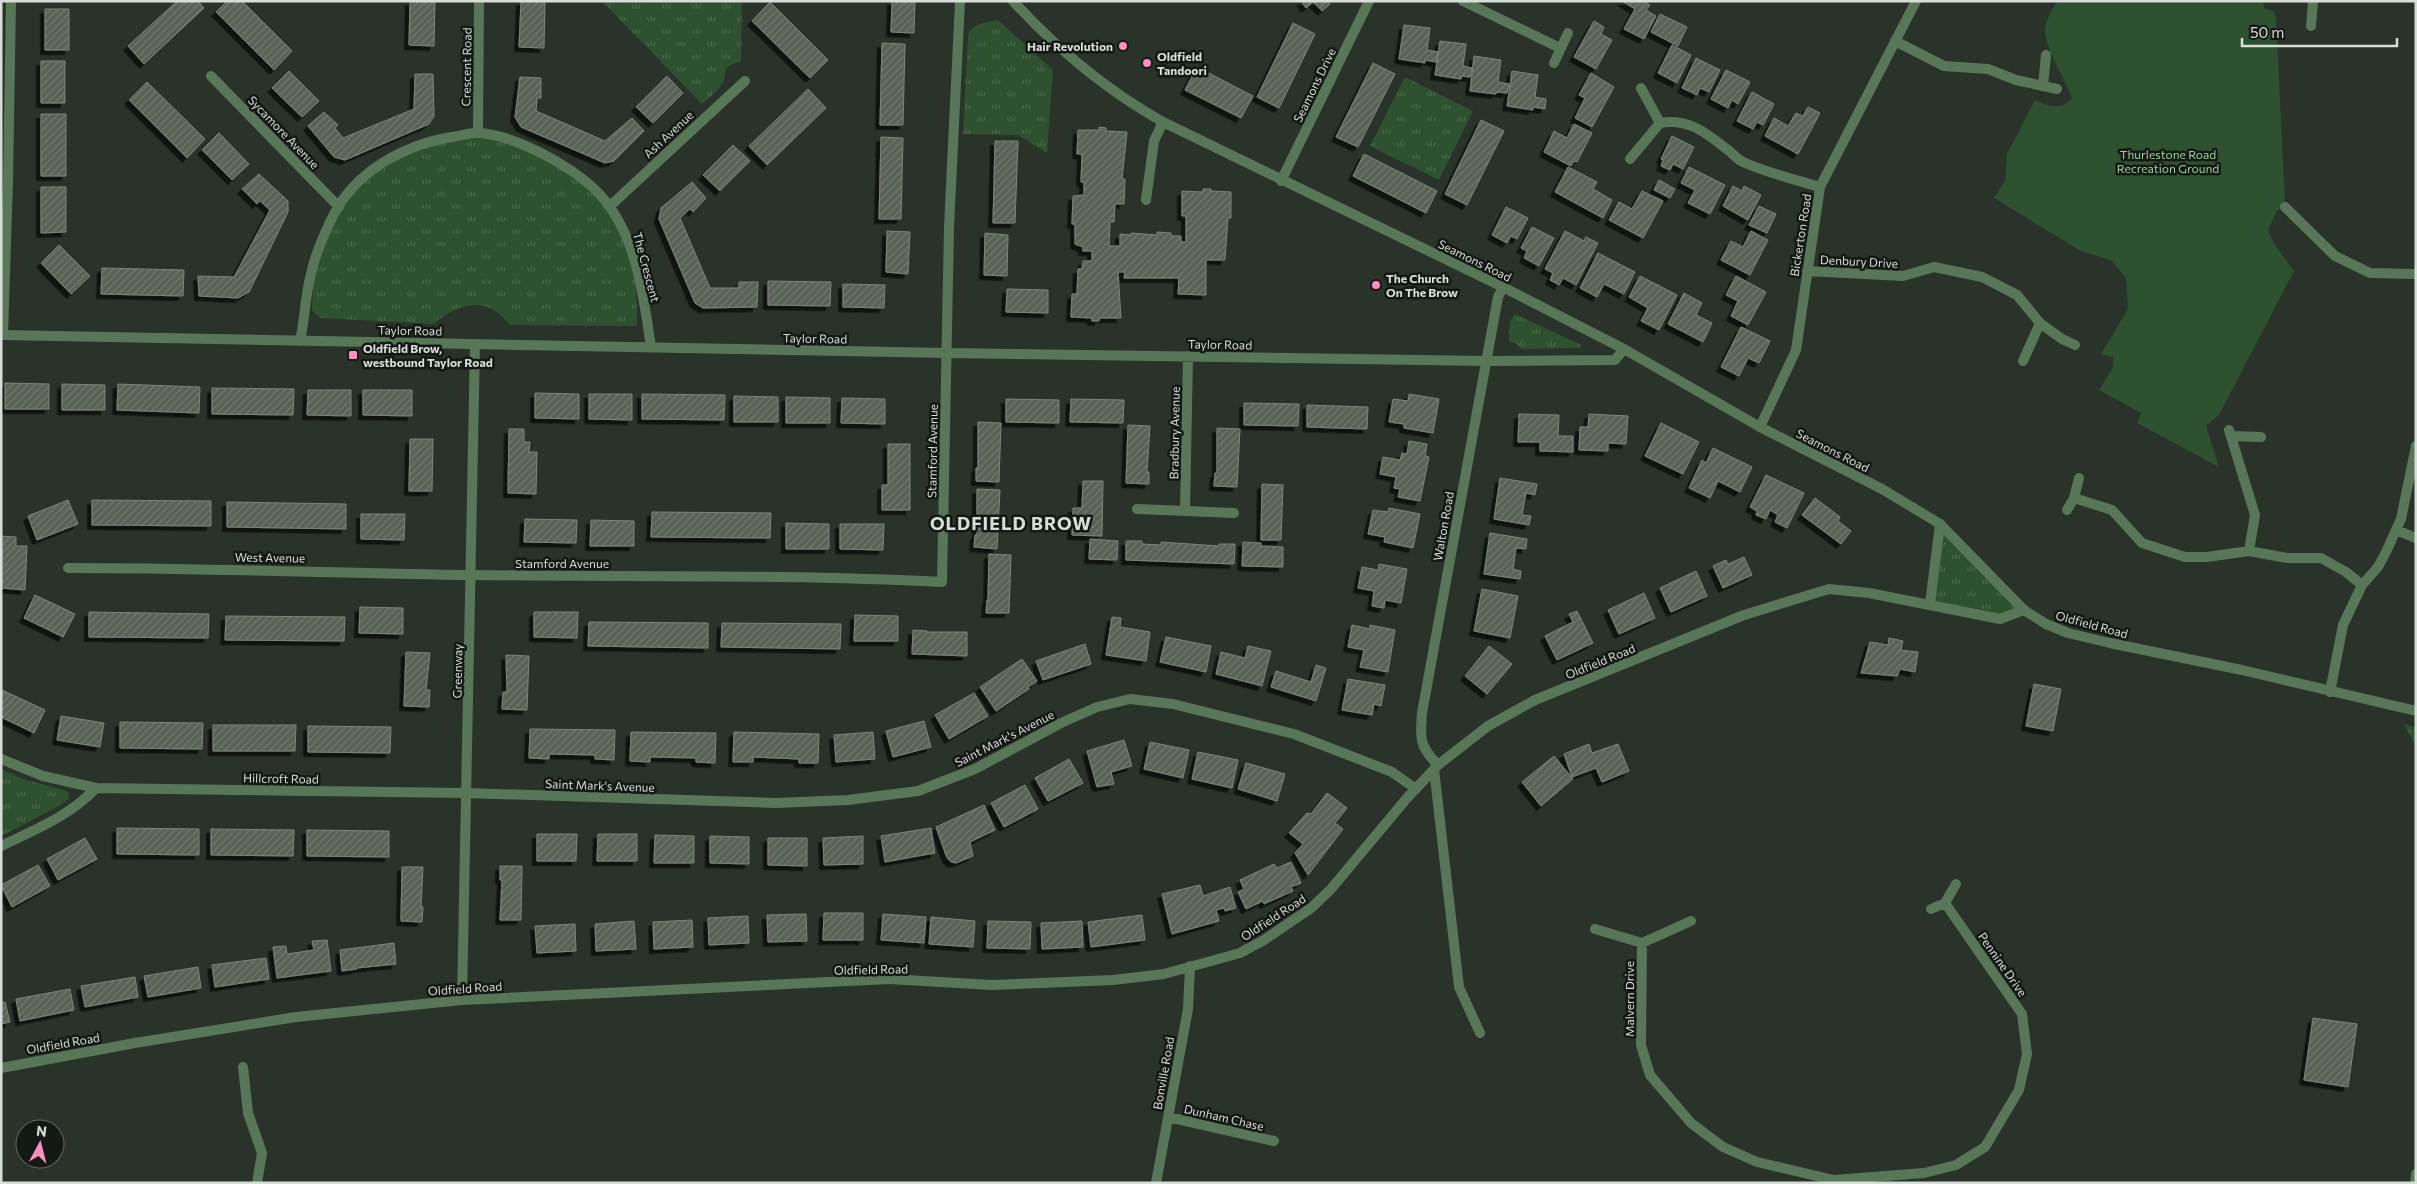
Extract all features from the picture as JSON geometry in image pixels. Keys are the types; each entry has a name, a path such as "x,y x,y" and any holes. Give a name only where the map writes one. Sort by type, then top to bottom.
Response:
{"street":[{"path":"2,335 10,1"},
{"name":"Crescent Road","path":"478,133 479,1"},
{"name":"Stamford Avenue","path":"472,575 851,577 942,582 948,227 960,1"},
{"name":"Seamons Road","path":"1014,1 1051,41 1078,64 1131,104 1163,122 1281,181 1503,287 1624,349 1760,427 1882,489 1940,524 2024,610"},
{"name":"Seamons Drive","path":"1281,181 1369,1"},
{"path":"1463,1 1560,48"},
{"name":"Bickerton Road","path":"1760,427 1796,350 1820,187 1916,1"},
{"path":"2311,26 2313,1"},
{"path":"1554,62 1568,33"},
{"path":"1895,41 1944,66 1988,69 2016,80 2056,89"},
{"path":"2043,86 2046,55"},
{"name":"Sycamore Avenue","path":"211,76 339,207"},
{"name":"Ash Avenue","path":"610,206 744,81"},
{"path":"1641,88 1660,123"},
{"path":"1146,200 1154,141 1163,122"},
{"path":"1630,159 1660,123 1686,122 1707,133 1740,161 1820,187"},
{"name":"The Crescent","path":"300,341 310,274 339,207 363,178 408,148 436,139 478,133 520,143 553,159 580,178 610,206 627,236 639,277 651,347"},
{"path":"2285,207 2335,256 2370,273 2416,274"},
{"name":"Denbury Drive","path":"1807,271 1903,276 1934,267 1982,277 2017,295 2040,323 2062,340 2075,345"},
{"name":"Walton Road","path":"1436,767 1426,753 1420,739 1422,713 1486,360 1498,297 1503,287"},
{"path":"2023,360 2040,323"},
{"name":"Taylor Road","path":"2,335 946,353 1486,360 1615,360 1624,349"},
{"name":"Greenway","path":"462,1000 472,575 475,344"},
{"name":"Bradbury Avenue","path":"1185,511 1188,356"},
{"path":"2249,551 2255,515 2230,433 2261,438"},
{"path":"2330,692 2343,625 2362,585 2378,567 2401,519 2416,446"},
{"path":"2068,510 2074,498 2078,478"},
{"path":"2074,498 2112,510 2142,543 2185,557 2206,558 2249,551 2287,558 2321,558 2346,572 2362,585"},
{"path":"1137,509 1234,513"},
{"path":"1930,604 1940,524"},
{"path":"2396,530 2416,538"},
{"name":"West Avenue","path":"68,568 218,568 472,575"},
{"name":"Oldfield Road","path":"1,1068 135,1043 296,1017 462,1000 889,979 992,985 1113,980 1164,974 1240,952 1264,940 1311,908 1331,889 1436,767 1488,726 1535,700 1744,615 1829,589 1869,593 2000,619 2024,610 2046,624 2068,633 2242,670 2416,711"},
{"name":"Saint Mark's Avenue","path":"466,793 776,803 848,800 918,791 975,769 1062,723 1097,707 1130,699 1172,704 1294,734 1392,772 1416,789"},
{"name":"Hillcroft Road","path":"1,759 43,776 96,788 466,793"},
{"path":"1436,767 1459,987 1480,1033"},
{"path":"1,846 62,816 82,802 96,788"},
{"path":"1931,910 1945,903 1956,884"},
{"name":"Pennine Drive","path":"1834,1181 1924,1173 1956,1165 1985,1147 2018,1090 2026,1054 2022,1014 1945,903"},
{"path":"1595,928 1642,943 1691,921"},
{"name":"Malvern Drive","path":"1642,943 1641,1045 1650,1075 1672,1103 1691,1123 1723,1147 1758,1162 1834,1181"},
{"name":"Bonville Road","path":"1156,1183 1188,1009 1190,966"},
{"path":"242,1067 248,1113 262,1153 257,1183"},
{"name":"Dunham Chase","path":"1168,1117 1274,1141"},
{"path":"2415,1183 2416,1174"}],"green space":[{"path":"602,1 742,1 741,62 734,63 727,68 723,83 702,104"},
{"name":"Thurlestone Road Recreation Ground","path":"2057,1 2262,1 2265,9 2274,11 2276,19 2285,204 2277,211 2268,230 2274,244 2294,271 2219,415 2206,426 2219,467 2137,423 2141,413 2099,390 2113,367 2113,357 2101,354 2128,309 2126,278 2111,260 2081,251 1994,198 2005,181 2007,154 2035,100 2044,104 2059,106 2064,105 2072,98 2046,39 2045,26"},
{"path":"998,20 1053,70 1047,153 1018,135 963,134 968,36 970,31 976,26"},
{"path":"1405,77 1473,111 1439,180 1370,146"},
{"path":"474,134 519,146 552,162 578,180 607,207 624,237 636,277 636,326 510,325 492,309 473,305 453,311 433,324 320,318 312,310 314,274 324,247 342,206 364,181 410,151"},
{"path":"1515,314 1581,345 1581,348 1521,349 1517,344 1509,341 1510,321"},
{"path":"1940,524 2024,610 2000,619 1930,604"},
{"path":"2404,724 2416,728 2416,746"},
{"path":"1,769 23,779 68,792 69,798 61,805 1,836"}],"building":[{"path":"177,1 198,1 204,8 144,64 128,46"},
{"path":"227,1 242,1 292,51 274,70 216,12"},
{"path":"410,1 435,1 434,46 409,45"},
{"path":"521,1 545,1 544,48 519,47"},
{"path":"892,1 915,1 914,33 891,32"},
{"path":"1301,1 1328,1 1330,4 1322,11 1313,2 1306,8"},
{"path":"1622,1 1643,1 1650,5 1646,10 1656,16 1644,39 1624,29 1635,9"},
{"path":"770,2 828,60 810,78 752,21"},
{"path":"45,9 69,9 69,50 45,50"},
{"path":"1660,14 1687,27 1678,46 1651,32"},
{"path":"1594,21 1604,27 1601,34 1612,40 1596,69 1574,57"},
{"path":"1293,23 1315,34 1279,108 1257,97"},
{"path":"1404,25 1430,28 1427,50 1438,52 1436,62 1425,60 1425,63 1399,59"},
{"path":"1440,41 1466,44 1463,66 1472,68 1470,77 1462,76 1461,79 1435,75"},
{"path":"882,43 905,44 903,125 880,125"},
{"path":"1672,45 1691,55 1677,83 1658,73"},
{"path":"1474,56 1501,60 1498,82 1509,84 1507,93 1496,92 1496,94 1470,91"},
{"path":"1696,58 1720,70 1709,92 1700,88 1697,95 1682,88"},
{"path":"41,61 65,61 65,103 41,103"},
{"path":"1373,63 1395,74 1358,147 1336,137"},
{"path":"1197,67 1253,96 1241,118 1185,90"},
{"path":"1726,70 1750,82 1738,104 1732,100 1728,108 1711,99"},
{"path":"289,71 319,101 302,117 272,88"},
{"path":"1512,71 1538,75 1535,97 1546,99 1545,109 1533,107 1533,110 1507,106"},
{"path":"1591,73 1614,87 1592,127 1575,118 1585,98 1579,95"},
{"path":"415,74 433,74 434,116 429,124 345,160 334,157 308,126 324,112 338,125 335,128 343,138 414,109"},
{"path":"667,76 683,93 653,123 636,107"},
{"path":"520,77 541,78 541,98 537,98 536,111 605,141 632,118 644,131 614,161 605,163 521,127 515,117"},
{"path":"147,82 205,139 187,158 129,100"},
{"path":"808,89 826,108 767,165 749,146"},
{"path":"1752,92 1774,104 1763,125 1757,122 1753,129 1737,121"},
{"path":"1808,107 1820,113 1798,154 1765,136 1774,118 1788,126 1796,113 1803,116"},
{"path":"41,114 66,114 66,176 41,176"},
{"path":"1481,120 1504,131 1467,205 1445,194"},
{"path":"1574,124 1592,133 1577,162 1574,161 1571,166 1544,152 1554,131 1567,138"},
{"path":"1099,127 1106,128 1106,131 1127,132 1122,179 1125,179 1124,204 1115,204 1114,222 1110,222 1109,246 1120,246 1120,234 1131,235 1131,233 1157,235 1157,232 1171,233 1171,236 1181,236 1181,242 1186,242 1186,216 1182,216 1182,191 1203,192 1203,189 1211,189 1211,191 1231,192 1231,218 1228,218 1225,260 1206,260 1206,295 1178,294 1179,278 1124,278 1125,272 1118,272 1121,318 1099,318 1099,321 1092,321 1092,318 1071,317 1072,294 1077,294 1078,269 1082,269 1083,261 1092,261 1092,251 1083,251 1083,247 1075,244 1075,224 1072,224 1073,196 1084,195 1084,182 1081,182 1082,154 1077,154 1078,130 1099,130"},
{"path":"219,133 249,164 232,180 202,150"},
{"path":"1672,136 1694,147 1683,169 1673,164 1670,170 1661,166 1663,160 1661,159"},
{"path":"881,137 903,138 901,219 879,219"},
{"path":"995,141 1018,141 1015,223 993,223"},
{"path":"733,145 750,161 720,191 703,175"},
{"path":"1364,154 1437,191 1426,213 1353,176"},
{"path":"1568,167 1597,182 1593,189 1612,200 1603,218 1555,192"},
{"path":"1689,167 1725,185 1710,214 1688,203 1695,190 1681,183"},
{"path":"259,174 288,201 288,212 249,292 238,298 199,296 198,276 234,277 270,210 260,201 257,204 242,189"},
{"path":"1659,180 1675,189 1670,198 1654,190"},
{"path":"692,182 706,198 693,212 690,209 680,218 710,288 739,288 739,282 758,282 757,307 703,308 695,303 659,219 661,208"},
{"path":"1733,186 1742,191 1744,186 1761,195 1748,220 1723,206"},
{"path":"41,187 66,187 66,232 41,233"},
{"path":"1642,191 1663,201 1643,238 1609,220 1619,202 1632,209"},
{"path":"1759,206 1776,214 1767,233 1749,225"},
{"path":"1506,207 1528,218 1517,239 1511,236 1507,243 1492,235"},
{"path":"1532,227 1554,238 1539,266 1524,258 1527,251 1521,248"},
{"path":"887,231 910,232 908,274 886,272"},
{"path":"1565,231 1584,241 1586,237 1598,243 1576,285 1563,278 1559,285 1550,280 1553,273 1545,269"},
{"path":"1751,231 1768,240 1750,275 1721,260 1731,241 1743,247"},
{"path":"985,233 1008,235 1007,276 984,275"},
{"path":"59,245 90,276 71,294 41,263"},
{"path":"1598,253 1635,272 1624,294 1604,284 1597,297 1580,288"},
{"path":"102,268 184,270 183,296 101,294"},
{"path":"1640,276 1677,295 1659,330 1641,321 1648,308 1629,297"},
{"path":"1736,276 1766,292 1748,325 1731,316 1738,301 1726,295"},
{"path":"768,281 831,282 830,306 768,305"},
{"path":"843,284 885,285 884,308 843,307"},
{"path":"1007,289 1048,290 1048,313 1006,312"},
{"path":"1684,293 1702,303 1696,315 1712,323 1703,342 1668,324"},
{"path":"1741,327 1770,341 1759,363 1748,358 1739,376 1721,367"},
{"path":"5,383 49,384 49,409 5,409"},
{"path":"62,384 105,385 105,410 62,410"},
{"path":"118,384 200,387 199,413 117,410"},
{"path":"212,388 294,389 293,415 212,414"},
{"path":"308,390 351,390 351,416 307,415"},
{"path":"363,390 412,390 412,416 363,415"},
{"path":"535,393 579,394 579,419 535,418"},
{"path":"589,394 632,394 632,420 589,419"},
{"path":"642,394 725,395 724,420 642,419"},
{"path":"1409,394 1439,399 1433,433 1404,428 1404,424 1389,422 1393,399 1408,401"},
{"path":"734,396 778,397 778,422 734,422"},
{"path":"786,397 830,398 830,423 786,423"},
{"path":"842,398 885,399 885,424 841,423"},
{"path":"1006,399 1059,400 1059,423 1006,422"},
{"path":"1071,399 1124,400 1123,423 1070,422"},
{"path":"1244,403 1299,404 1298,426 1244,425"},
{"path":"1307,405 1368,407 1367,429 1307,427"},
{"path":"1519,414 1559,415 1558,436 1573,436 1573,452 1540,451 1540,442 1518,442"},
{"path":"1589,414 1628,416 1626,444 1608,443 1608,451 1579,450 1580,427 1588,427"},
{"path":"978,422 1001,423 999,482 976,481 976,468 978,468"},
{"path":"1661,423 1699,442 1683,474 1645,456"},
{"path":"1128,425 1150,426 1147,472 1149,472 1149,484 1126,483"},
{"path":"1217,428 1240,429 1237,487 1214,486 1215,473 1217,473"},
{"path":"509,429 524,429 524,442 530,442 529,452 537,452 536,494 508,493"},
{"path":"410,439 433,439 432,491 409,491"},
{"path":"1409,441 1427,444 1425,456 1429,457 1420,501 1398,497 1400,489 1394,488 1396,477 1380,474 1383,457 1400,460 1402,453 1407,454"},
{"path":"888,444 910,444 910,510 882,510 882,485 888,485"},
{"path":"1713,448 1752,467 1740,492 1718,481 1710,498 1689,488 1702,460 1706,463"},
{"path":"1766,475 1804,493 1787,528 1775,522 1778,515 1770,510 1766,519 1756,515 1757,511 1750,507"},
{"path":"1500,478 1537,484 1535,495 1526,493 1522,515 1531,516 1529,525 1494,519"},
{"path":"1083,481 1103,481 1102,536 1072,535 1073,508 1082,508"},
{"path":"1262,484 1283,485 1281,540 1261,540"},
{"path":"977,489 1000,490 997,549 974,547 975,535 977,535"},
{"path":"1815,498 1840,517 1838,521 1851,531 1841,544 1802,515"},
{"path":"68,500 78,524 37,540 28,516"},
{"path":"92,500 211,501 211,526 92,525"},
{"path":"227,502 346,504 346,529 227,527"},
{"path":"1389,508 1420,514 1413,548 1384,542 1385,537 1368,534 1373,510 1388,512"},
{"path":"652,512 771,513 770,538 651,537"},
{"path":"361,514 405,514 404,540 361,539"},
{"path":"525,519 577,520 576,543 524,542"},
{"path":"591,520 634,521 634,546 590,546"},
{"path":"786,523 829,524 829,549 786,549"},
{"path":"840,524 884,524 883,550 840,549"},
{"path":"1490,533 1527,539 1526,549 1516,548 1513,569 1521,571 1520,579 1484,574"},
{"path":"1,536 16,537 16,546 27,546 25,590 1,588"},
{"path":"1090,539 1118,541 1117,560 1089,559"},
{"path":"1126,541 1142,541 1142,544 1161,545 1161,542 1219,546 1219,544 1235,544 1234,564 1126,560"},
{"path":"1243,542 1261,543 1261,546 1283,547 1283,567 1242,566"},
{"path":"989,554 1011,555 1009,613 986,613"},
{"path":"1744,557 1752,575 1723,588 1713,566 1726,560 1728,564"},
{"path":"1379,564 1407,569 1401,603 1385,600 1384,608 1372,606 1374,591 1358,588 1362,567 1378,570"},
{"path":"1696,571 1707,596 1671,612 1660,588"},
{"path":"1482,589 1518,596 1510,638 1474,631"},
{"path":"1644,593 1655,618 1619,634 1608,610"},
{"path":"35,595 75,614 63,637 24,618"},
{"path":"360,607 403,608 403,634 359,633"},
{"path":"1577,611 1593,643 1557,660 1545,636 1573,622 1569,614"},
{"path":"89,612 209,614 208,638 89,637"},
{"path":"534,612 578,612 577,638 534,637"},
{"path":"855,615 898,616 898,641 854,641"},
{"path":"226,616 345,617 344,641 225,640"},
{"path":"1112,617 1121,618 1120,627 1150,632 1146,661 1106,655"},
{"path":"589,622 708,623 708,648 588,646"},
{"path":"722,623 841,624 840,649 721,647"},
{"path":"1352,625 1370,629 1370,625 1395,630 1388,672 1360,667 1364,650 1348,647"},
{"path":"913,630 967,632 967,656 912,654"},
{"path":"1166,637 1211,646 1206,672 1160,662"},
{"path":"1889,638 1903,641 1901,650 1918,652 1915,672 1900,669 1897,676 1861,673 1870,642 1888,645"},
{"path":"1085,644 1091,664 1043,680 1036,661"},
{"path":"1248,646 1271,651 1262,686 1216,674 1221,652 1245,658"},
{"path":"1489,646 1512,664 1487,694 1465,676"},
{"path":"406,652 430,653 426,690 430,690 429,707 404,706"},
{"path":"506,655 529,656 527,710 502,709 503,692 507,692"},
{"path":"1022,659 1037,681 1028,687 1029,689 996,711 980,687"},
{"path":"1316,665 1326,668 1316,701 1271,687 1276,671 1311,682"},
{"path":"1348,679 1385,685 1381,706 1374,704 1372,715 1342,710"},
{"path":"2034,684 2061,689 2053,731 2026,726"},
{"path":"2,690 45,710 34,733 1,717"},
{"path":"974,693 988,716 949,739 935,715"},
{"path":"61,716 104,723 100,747 57,740"},
{"path":"924,721 931,747 893,757 886,731"},
{"path":"120,722 203,723 202,749 120,748"},
{"path":"213,725 296,725 295,751 213,751"},
{"path":"308,726 391,727 390,753 308,752"},
{"path":"530,729 615,730 614,760 595,759 595,755 549,754 549,759 529,758"},
{"path":"631,732 716,733 715,763 696,762 696,758 650,757 650,762 630,761"},
{"path":"734,732 819,734 818,763 799,763 799,759 753,757 753,762 733,762"},
{"path":"873,732 875,759 836,762 834,735"},
{"path":"1124,740 1132,766 1111,772 1114,784 1097,787 1087,751"},
{"path":"1150,742 1189,750 1183,778 1144,769"},
{"path":"1589,744 1592,753 1618,744 1629,771 1602,782 1596,768 1572,777 1564,754"},
{"path":"1198,752 1238,760 1232,788 1192,779"},
{"path":"1554,756 1573,779 1541,806 1522,782"},
{"path":"1069,759 1083,783 1048,801 1035,778"},
{"path":"1246,763 1285,774 1277,801 1238,789"},
{"path":"1025,785 1038,809 1004,827 991,803"},
{"path":"1327,793 1347,808 1335,823 1343,829 1308,875 1295,853 1303,844 1289,833 1307,813 1311,814"},
{"path":"984,805 995,830 970,842 973,856 956,863 951,862 947,858 936,827"},
{"path":"117,828 199,829 199,855 117,854"},
{"path":"931,828 935,853 885,862 881,836"},
{"path":"211,829 294,830 293,856 211,855"},
{"path":"307,830 389,831 389,857 307,856"},
{"path":"537,834 577,834 576,861 537,861"},
{"path":"598,834 637,834 637,861 597,861"},
{"path":"655,835 694,836 694,863 654,863"},
{"path":"710,836 749,837 749,864 710,863"},
{"path":"863,836 863,864 824,865 823,838"},
{"path":"85,838 97,859 58,880 47,859"},
{"path":"768,838 807,838 807,866 768,865"},
{"path":"1291,862 1301,883 1291,887 1293,891 1264,904 1263,901 1246,909 1238,892 1244,889 1240,880 1274,864 1277,868"},
{"path":"38,865 50,886 12,907 1,885"},
{"path":"500,866 522,866 521,920 500,920 502,880 500,880"},
{"path":"402,867 423,867 422,922 401,921"},
{"path":"1200,885 1203,896 1230,887 1236,908 1225,911 1224,908 1216,910 1219,921 1172,934 1162,894"},
{"path":"824,913 863,913 863,940 823,940"},
{"path":"806,914 807,941 768,942 767,915"},
{"path":"883,914 926,917 924,943 881,940"},
{"path":"1142,915 1145,940 1091,947 1088,922"},
{"path":"748,916 749,943 709,945 708,918"},
{"path":"931,917 975,921 973,947 929,944"},
{"path":"692,920 693,947 654,949 653,922"},
{"path":"634,921 636,949 596,951 595,924"},
{"path":"988,921 1031,922 1030,949 987,948"},
{"path":"1082,921 1083,947 1042,949 1041,923"},
{"path":"575,924 576,951 537,953 535,926"},
{"path":"327,940 331,971 277,978 273,947 286,946 287,954 314,950 312,941"},
{"path":"394,943 396,964 342,971 340,950"},
{"path":"266,958 269,979 215,987 212,965"},
{"path":"198,967 201,988 148,997 144,976"},
{"path":"135,977 138,997 85,1007 81,986"},
{"path":"70,989 74,1010 20,1021 16,999"},
{"path":"1,1002 5,1002 10,1022 1,1024"},
{"path":"2313,1018 2357,1024 2348,1087 2304,1080"}],"place":[{"name":"Hair Revolution","path":"1123,46"},
{"name":"Oldfield Tandoori","path":"1147,63"},
{"name":"The Church On The Brow","path":"1376,285"},
{"name":"Oldfield Brow, westbound Taylor Road","path":"353,355"}],"district":[{"name":"OLDFIELD BROW","path":"1011,523"}]}
